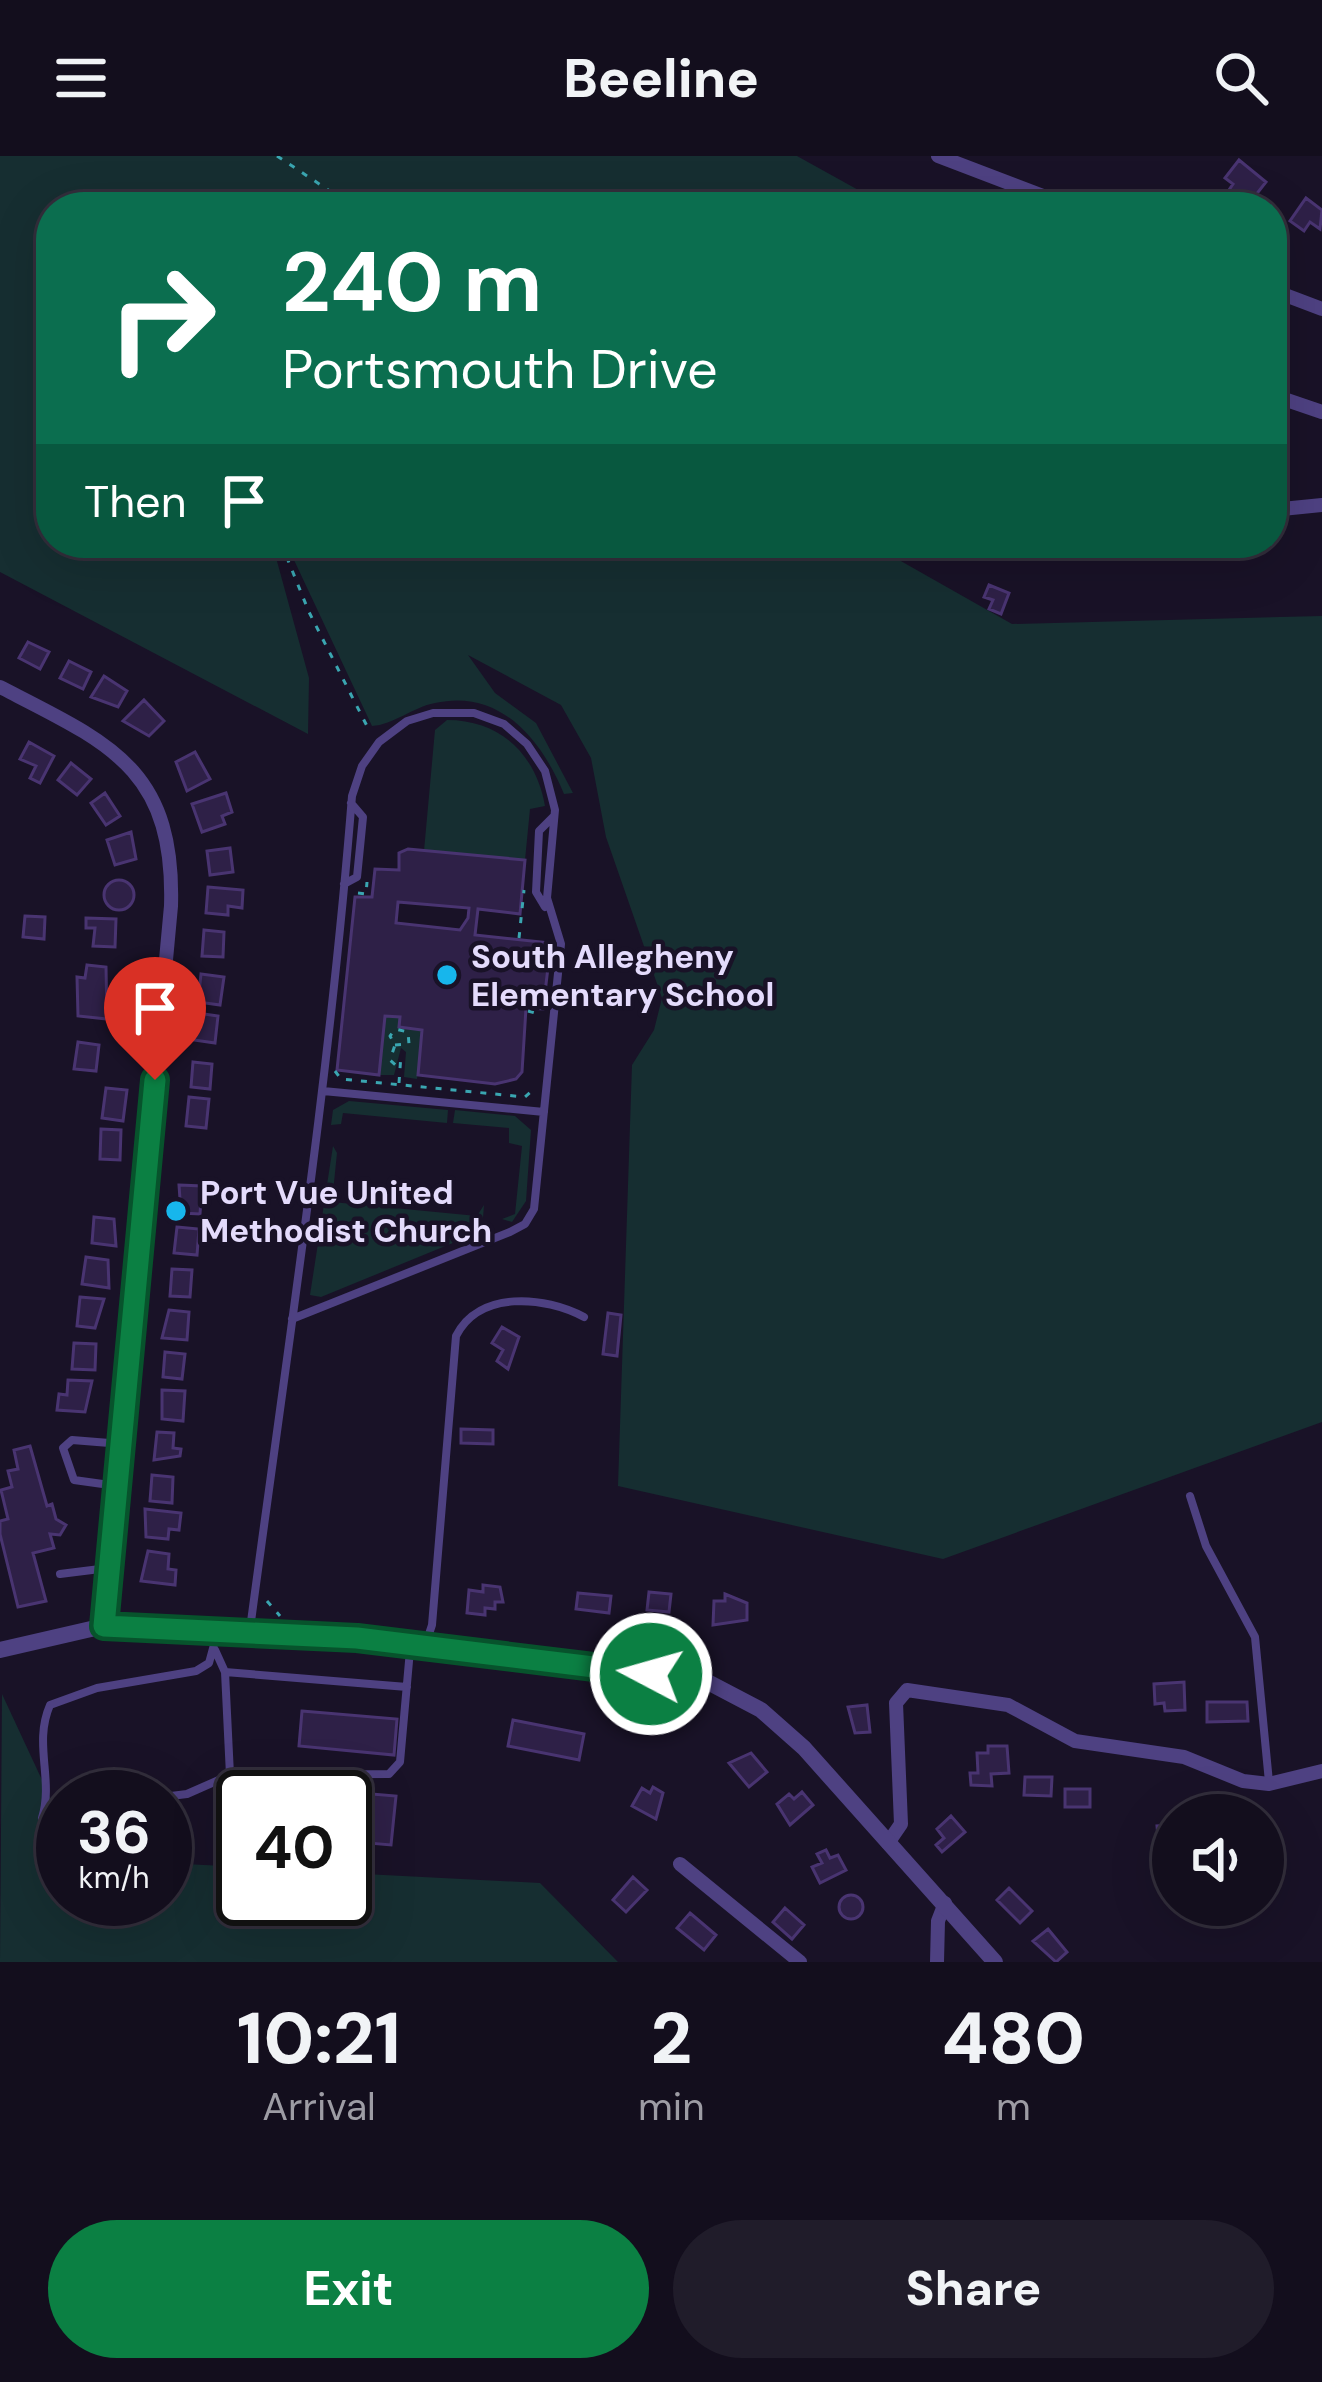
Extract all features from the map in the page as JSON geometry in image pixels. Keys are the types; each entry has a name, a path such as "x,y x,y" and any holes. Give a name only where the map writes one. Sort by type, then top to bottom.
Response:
{"street":[{"path":"938,156 1033,192"},
{"path":"1287,296 1322,309"},
{"path":"1287,399 1322,412"},
{"path":"1287,508 1322,505"},
{"path":"0,687 84,730 128,762 170,839 171,906 104,1626"},
{"path":"0,1648 104,1626 218,1628 701,1679 776,1722 995,1962"},
{"path":"888,1843 902,1824 896,1703 907,1690 1008,1705 1075,1741 1184,1757 1243,1781 1269,1784 1322,1771"},
{"path":"680,1864 800,1962"},
{"path":"937,1962 938,1921 945,1903"}],"lane":[{"path":"250,1630 292,1318 323,1091 351,803 362,766 377,744 418,716 461,712 490,718 517,734 536,756 550,784 554,816 547,898 561,944 534,1209 525,1224 292,1318"},
{"path":"323,1091 544,1112"},
{"path":"372,1774 389,1774 400,1762 407,1687 417,1649 432,1625 456,1336 473,1315 510,1302 569,1309 584,1317"},
{"path":"118,1486 74,1480 63,1448 72,1440 122,1444"},
{"path":"1190,1496 1206,1546 1255,1637 1269,1784"},
{"path":"60,1574 110,1568"},
{"path":"44,1770 39,1730 50,1705 97,1688 196,1671 209,1663 218,1628"},
{"path":"215,1650 225,1672 230,1770"},
{"path":"225,1672 407,1687"}],"path":[{"path":"278,156 332,192"},
{"path":"287,558 309,612 377,744"},
{"path":"353,893 366,894 368,871"},
{"path":"528,1011 542,1012 540,1031"},
{"path":"395,1045 390,1060 400,1069"},
{"path":"398,1084 401,1054"},
{"path":"335,1071 340,1078 525,1097 535,1088"}],"green space":[{"path":"0,156 797,156 862,192 36,192 36,558 276,558 309,678 308,734 0,572"},
{"path":"293,558 895,558 1012,624 1322,616 1322,1422 943,1559 618,1486 632,1065 654,1030 662,998 606,837 591,758 561,705 468,655 495,693 536,723 573,793 564,794 544,755 516,723 480,703 435,703 372,726"},
{"path":"447,720 499,734 533,771 545,806 530,809 525,860 424,851 435,730"},
{"path":"385,1016 400,1017 400,1027 422,1030 417,1079 404,1077 406,1052 401,1048 394,1075 379,1075"},
{"path":"349,1101 448,1110 447,1123 343,1113 341,1124 331,1125 333,1110"},
{"path":"455,1110 515,1116 531,1130 526,1201 512,1222 502,1219 515,1214 522,1146 509,1143 509,1128 453,1123"},
{"path":"333,1146 337,1153 332,1202 477,1216 484,1205 482,1231 321,1297 310,1295"},
{"path":"2,1694 37,1770 36,1926 192,1926 192,1864 216,1866 216,1926 372,1926 372,1874 540,1883 618,1962 0,1962"}],"building":[{"path":"1239,160 1266,182 1258,192 1232,192 1233,184 1225,178"},
{"path":"1306,198 1322,210 1320,229 1310,222 1304,231 1290,221"},
{"path":"989,585 1009,593 1001,614 989,609 993,600 984,597"},
{"path":"28,642 49,652 40,669 19,658"},
{"path":"69,661 91,672 83,689 60,678"},
{"path":"104,676 127,691 118,707 91,697"},
{"path":"144,700 164,721 149,736 123,721"},
{"path":"29,742 54,756 40,783 30,778 36,766 20,759"},
{"path":"195,752 210,779 187,791 176,762"},
{"path":"71,763 91,779 77,795 58,780"},
{"path":"105,793 120,816 106,825 91,803"},
{"path":"226,793 232,812 222,816 225,824 202,832 192,804"},
{"path":"131,832 136,859 115,865 107,840"},
{"path":"230,848 233,872 210,875 207,851"},
{"name":"South Allegheny Elementary School","path":"408,849 525,860 520,914 478,909 475,935 551,943 543,1009 526,1008 522,1072 516,1079 495,1084 418,1075 422,1030 399,1027 400,1017 385,1016 379,1075 337,1070 355,897 372,897 375,869 399,870 399,853","holes":["398,902 469,908 460,930 396,923"]},
{"path":"119,880 130,884 134,895 130,906 119,910 108,906 104,895 108,884"},
{"path":"208,887 243,890 242,908 228,906 228,915 206,913"},
{"path":"25,916 45,917 44,939 23,937"},
{"path":"86,918 116,919 115,947 93,946 95,928 86,928"},
{"path":"204,930 224,932 223,957 202,956"},
{"path":"87,965 106,967 107,1019 78,1016 77,977 85,978"},
{"path":"201,974 224,977 220,1005 198,1002"},
{"path":"197,1013 218,1016 215,1043 194,1040"},
{"path":"78,1042 99,1045 96,1071 74,1069"},
{"path":"193,1062 212,1064 210,1089 191,1087"},
{"path":"106,1088 127,1090 123,1121 102,1118"},
{"path":"189,1097 209,1099 206,1128 186,1126"},
{"path":"101,1129 121,1130 120,1160 100,1159"},
{"path":"179,1185 202,1186 200,1214 181,1213"},
{"path":"94,1217 114,1219 116,1246 92,1243"},
{"path":"177,1227 199,1229 197,1255 174,1253"},
{"path":"86,1257 108,1260 109,1288 82,1284"},
{"path":"172,1269 192,1270 190,1297 170,1296"},
{"path":"80,1297 104,1299 95,1328 77,1326"},
{"path":"169,1310 189,1312 187,1340 162,1338"},
{"path":"608,1313 621,1315 617,1356 603,1354"},
{"path":"502,1327 519,1337 508,1369 497,1361 503,1350 492,1343"},
{"path":"74,1343 96,1344 95,1370 72,1369"},
{"path":"165,1352 185,1354 182,1379 163,1377"},
{"path":"68,1380 92,1381 85,1412 57,1410 59,1394 67,1395"},
{"path":"162,1390 185,1391 183,1421 162,1419"},
{"path":"461,1429 493,1430 493,1444 461,1443"},
{"path":"157,1432 174,1433 173,1448 181,1449 180,1456 154,1460"},
{"path":"30,1446 47,1506 52,1504 56,1519 66,1525 60,1535 50,1534 54,1548 33,1553 46,1601 18,1607 0,1534 0,1521 8,1519 1,1490 12,1487 8,1471 18,1469 14,1450"},
{"path":"152,1475 173,1477 172,1503 150,1501"},
{"path":"145,1509 181,1513 179,1530 169,1529 168,1539 146,1537"},
{"path":"148,1551 169,1554 168,1569 176,1570 175,1585 141,1581"},
{"path":"483,1585 500,1587 503,1602 495,1602 495,1609 485,1608 485,1615 467,1613 469,1590 483,1592"},
{"path":"649,1592 671,1594 669,1612 647,1610"},
{"path":"578,1593 611,1596 609,1613 576,1609"},
{"path":"725,1594 747,1603 747,1620 713,1625 714,1601 725,1601"},
{"path":"1184,1682 1185,1710 1165,1711 1164,1703 1155,1704 1154,1684"},
{"path":"1207,1702 1247,1702 1248,1721 1207,1722"},
{"path":"867,1705 870,1732 855,1733 848,1707"},
{"path":"302,1711 397,1719 394,1755 299,1746"},
{"path":"513,1720 584,1734 579,1760 508,1746"},
{"path":"988,1746 1007,1746 1009,1773 991,1774 992,1786 971,1785 970,1773 978,1773 977,1753 988,1753"},
{"path":"751,1753 767,1772 749,1787 729,1763"},
{"path":"1025,1777 1052,1777 1051,1796 1024,1795"},
{"path":"653,1787 663,1793 656,1819 632,1806 642,1788 650,1793"},
{"path":"1065,1789 1090,1789 1090,1807 1065,1807"},
{"path":"802,1792 813,1805 790,1825 777,1804 789,1794 794,1799"},
{"path":"372,1794 396,1796 391,1845 372,1843"},
{"path":"951,1816 965,1832 942,1852 936,1845 944,1838 937,1829"},
{"path":"826,1850 830,1858 838,1855 846,1870 820,1883 812,1867 822,1863 817,1854"},
{"path":"633,1877 647,1890 626,1912 613,1900"},
{"path":"1009,1888 1032,1911 1020,1923 997,1900"},
{"path":"851,1895 860,1898 860,1916 851,1919 842,1916 839,1907 842,1898"},
{"path":"785,1908 804,1925 792,1939 773,1922"},
{"path":"690,1913 716,1935 704,1950 677,1928"},
{"path":"1048,1929 1067,1952 1056,1962 1033,1941"}],"place":[{"name":"South Allegheny Elementary School","path":"447,975"},
{"name":"Port Vue United Methodist Church","path":"176,1211"}],"route":[{"path":"155,1080 104,1626 192,1626 357,1638 424,1651 651,1674"}]}
